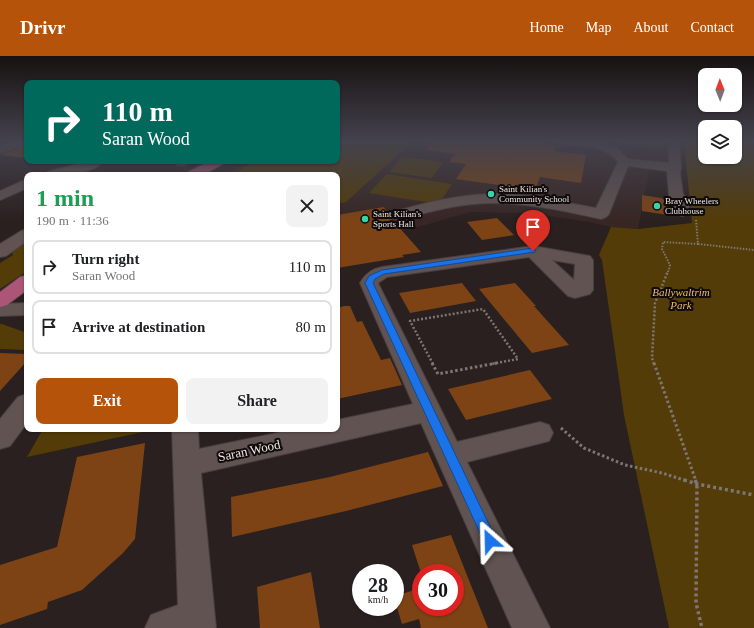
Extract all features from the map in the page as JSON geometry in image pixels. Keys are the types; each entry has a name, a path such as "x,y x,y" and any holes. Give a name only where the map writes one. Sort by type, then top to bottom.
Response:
{"main road":[{"path":"0,301 24,283"}],"street":[{"path":"63,172 80,168"},
{"path":"398,216 414,210 476,199 504,199 533,202 600,214 621,168"},
{"path":"676,168 673,173 676,195 680,199 682,211"},
{"path":"0,197 24,185"},
{"path":"0,197 24,197"},
{"path":"0,252 24,236"},
{"path":"531,628 369,283 372,278 382,272 533,251"},
{"path":"0,310 24,309"},
{"path":"0,438 24,408"},
{"name":"Saran Wood","path":"340,430 429,410"},
{"path":"450,455 550,430"},
{"path":"164,628 197,622 186,464 186,432"},
{"name":"Saran Wood","path":"186,464 330,432"}],"path":[{"path":"682,211 695,213 698,244"},
{"path":"702,628 696,603 697,484 652,358 655,302 664,284 670,265 662,249 664,242 754,250"},
{"path":"483,309 518,359 438,374 410,321 483,309"},
{"path":"550,430 584,448 626,465 662,473 697,484 754,495"}],"shaded area":[{"name":"Saint Kilian's Community School","path":"237,168 649,168 638,229 611,227 583,221 529,213 470,212 422,226 340,243 340,172 230,172"}],"green space":[{"path":"244,168 384,168 346,202 340,203 340,172 237,172"},
{"path":"393,168 439,168 432,178 389,172"},
{"name":"Ballywaltrim Park","path":"687,168 754,168 754,628 669,628 624,415 602,260 599,255 611,227 638,229 692,223"},
{"path":"387,174 452,184 439,204 369,193"},
{"path":"24,240 24,273 0,289 0,263 13,255 10,248"},
{"path":"0,324 24,332 24,350 0,349"},
{"path":"41,432 143,432 27,457"}],"building":[{"path":"464,168 584,168 581,183 540,177 535,190 456,179"},
{"name":"Bray Wheelers Clubhouse","path":"642,195 667,199 668,215 642,211"},
{"path":"384,207 389,216 421,252 402,255 404,257 340,268 340,214"},
{"path":"497,218 514,235 482,240 467,222"},
{"path":"462,283 476,301 410,313 399,293"},
{"path":"515,283 569,345 532,353 479,289"},
{"path":"350,306 357,322 362,321 381,360 390,358 402,385 340,398 340,307"},
{"path":"0,353 24,354 24,364 0,391"},
{"path":"530,370 552,399 466,420 448,389"},
{"path":"145,443 135,539 123,553 82,590 48,602 47,609 0,625 0,565 57,547 77,457"},
{"path":"428,452 443,486 346,511 232,537 231,497 330,477"},
{"path":"451,535 463,564 418,564 412,545"},
{"path":"464,568 488,628 421,628 419,619 402,624 400,616 404,616 404,593 412,591 412,616 464,616"},
{"path":"311,572 320,628 260,628 257,587"}],"place":[{"name":"Saint Kilian's Community School","path":"491,194"},
{"name":"Bray Wheelers Clubhouse","path":"657,206"},
{"name":"Saint Kilian's Sports Hall","path":"365,219"}],"route":[{"path":"490,541 369,283 372,278 382,272 533,251"}]}
